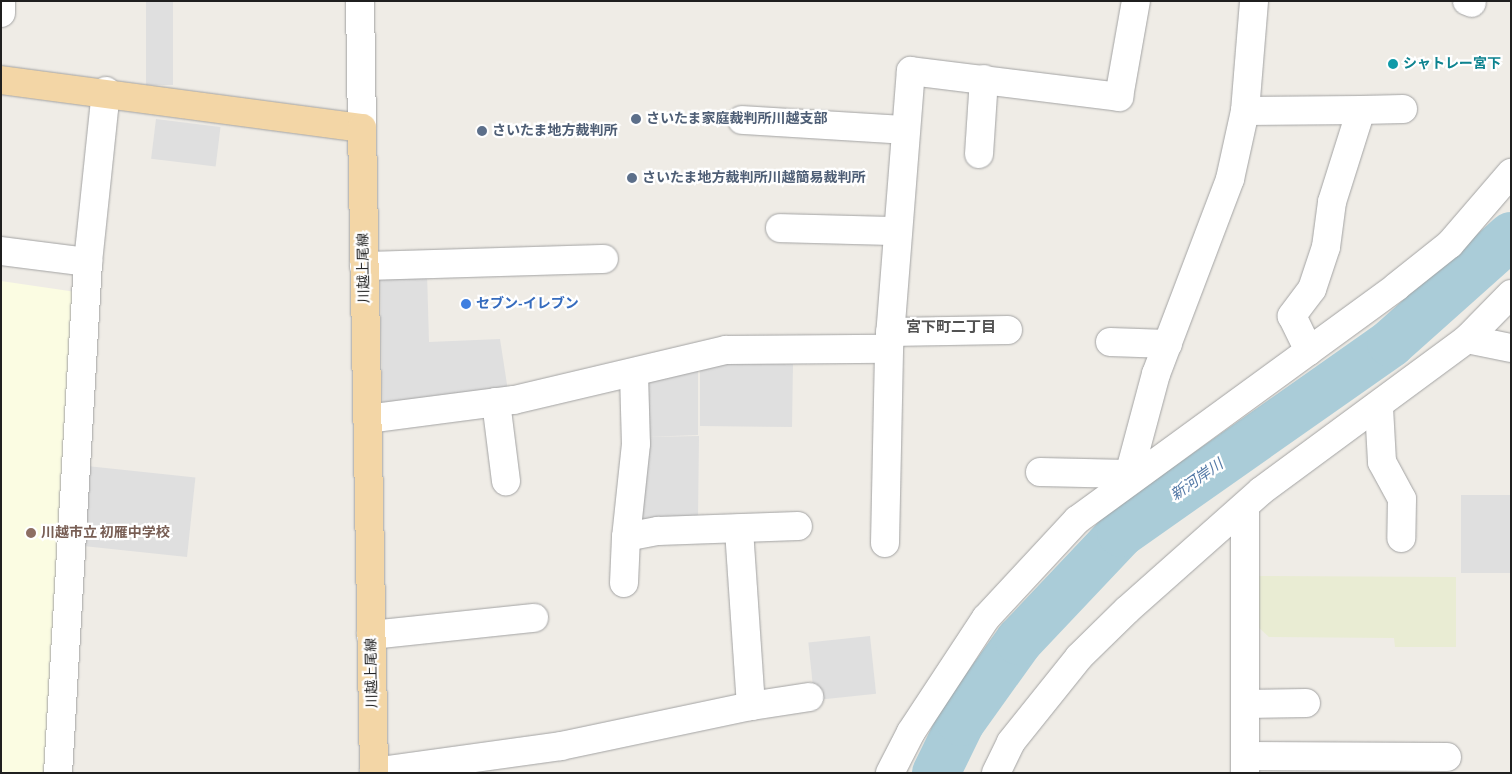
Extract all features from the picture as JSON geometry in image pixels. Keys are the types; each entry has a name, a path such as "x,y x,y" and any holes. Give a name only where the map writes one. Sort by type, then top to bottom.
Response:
{"main road":[{"path":"1,80 106,91 362,128"},
{"name":"川越上尾線","path":"362,128 374,772"}],"street":[{"path":"1,1 1,13"},
{"path":"360,1 362,128"},
{"path":"885,543 890,341 911,72 984,79 1118,97 1136,1"},
{"path":"1128,478 1168,344 1230,180 1245,111 1254,1"},
{"path":"979,154 984,79"},
{"path":"58,773 88,262 106,91"},
{"path":"1245,111 1403,109"},
{"path":"1309,351 1292,316 1312,289 1326,247 1332,202 1361,110"},
{"path":"742,120 906,130"},
{"path":"890,773 911,732 986,618 1077,520 1128,478 1309,351 1450,244 1511,173"},
{"path":"780,228 898,231"},
{"path":"1,251 88,262"},
{"path":"364,266 604,258"},
{"path":"996,773 1011,742 1079,657 1245,507 1379,408 1467,339 1511,294"},
{"path":"367,420 496,402 634,374 726,350 890,341 1008,330"},
{"path":"1467,339 1511,348"},
{"path":"1110,342 1168,344"},
{"path":"624,583 626,537 636,444 634,374"},
{"path":"496,402 506,480"},
{"path":"1379,408 1382,462 1402,499 1402,538"},
{"path":"1040,472 1128,478"},
{"path":"1245,507 1245,764 1447,757"},
{"path":"626,537 739,528 798,526"},
{"path":"739,528 751,706"},
{"path":"371,635 534,618"},
{"path":"374,772 561,746 751,706 809,697"},
{"path":"1245,704 1306,703"}],"shaded area":[{"path":"146,1 173,1 173,85 146,85"},
{"path":"156,119 221,127 216,167 151,159"},
{"path":"427,272 429,342 500,339 508,391 383,412 380,273"},
{"name":"川越市立 初雁中学校","path":"1,281 76,292 45,773 1,773"},
{"path":"728,363 793,364 792,427 700,426 700,368"},
{"path":"698,369 698,435 645,437 699,436 698,519 645,525 637,519 643,380"},
{"path":"87,466 195,477 187,557 79,546"},
{"path":"1461,495 1511,495 1511,573 1461,573"},
{"path":"1257,576 1456,577 1456,647 1395,647 1394,638 1269,637 1256,625"},
{"path":"870,636 876,694 814,700 808,642"}],"waterway":[{"name":"新河岸川","path":"936,773 961,722 1019,641 1121,533 1391,343 1511,236"}],"place":[{"name":"シャトレー宮下","path":"1393,64"},
{"name":"さいたま家庭裁判所川越支部","path":"636,119"},
{"name":"さいたま地方裁判所","path":"482,131"},
{"name":"さいたま地方裁判所川越簡易裁判所","path":"632,178"},
{"name":"セブン-イレブン","path":"466,304"},
{"name":"川越市立 初雁中学校","path":"31,533"}],"district":[{"name":"宮下町二丁目","path":"951,328"}]}
